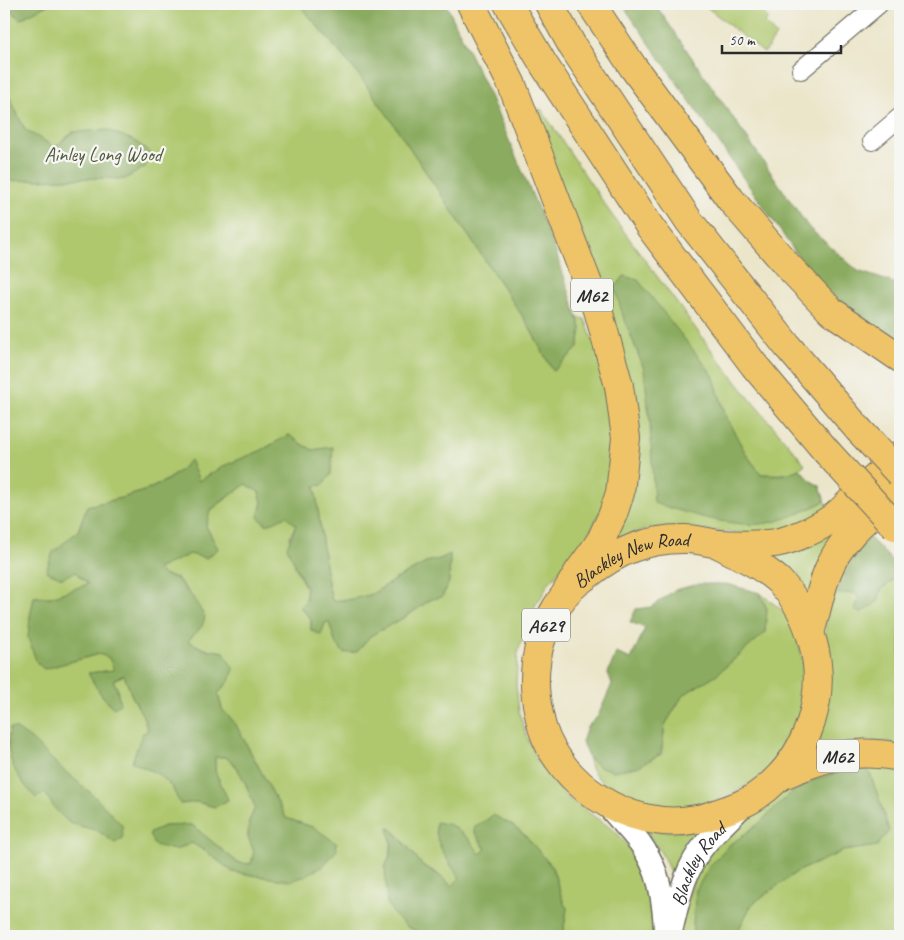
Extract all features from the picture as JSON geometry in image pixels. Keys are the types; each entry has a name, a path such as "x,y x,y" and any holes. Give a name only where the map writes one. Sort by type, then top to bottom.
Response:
{"highway":[{"name":"M62","path":"472,4 512,85 598,310 619,386 626,438 620,493 603,535 567,591"},
{"path":"508,4 544,65 650,228 754,365 826,451 898,529"},
{"path":"549,4 573,47 689,221 788,347 858,429 900,474"},
{"path":"591,4 633,67 731,200 782,259 831,311 900,358"},
{"name":"Blackley New Road","path":"718,544 775,543 814,528 833,518 900,455"},
{"path":"810,633 828,572 840,549 854,531 900,489"},
{"name":"Blackley New Road","path":"680,539 703,540 718,544 762,568 778,581 797,604 804,618 818,665 818,690 811,725 792,762 779,778 745,803 700,819 676,821 640,817 606,804 586,790 561,763 554,752 543,731 535,695 535,670 542,635 550,616 567,591 600,564 627,549 657,541 680,539"},
{"name":"M62","path":"779,778 830,757 868,753 900,757"}],"street":[{"path":"801,70 879,4"},
{"path":"871,140 900,117"},
{"name":"Blackley Road","path":"670,936 679,894 693,861 706,843 745,803"},
{"name":"Blackley Road","path":"606,804 634,836 652,863 662,894 666,936"}],"green space":[{"path":"4,4 49,4 20,19"},
{"path":"49,4 299,4 359,75 391,120 527,323 553,371 578,348 581,328 578,318 585,319 603,368 616,430 612,492 578,552 547,585 528,622 518,652 516,683 519,711 526,735 538,761 565,796 615,831 629,847 641,866 650,889 654,918 653,936 565,936 564,927 567,908 552,867 525,835 493,815 474,831 486,850 480,854 468,838 446,857 460,878 452,886 435,872 422,865 394,831 388,827 391,847 385,867 407,927 430,936 4,936 4,181 125,179 73,132 55,147 25,130 4,85 4,5 20,19","holes":["289,435 313,450 332,447 315,485 326,572 332,601 353,599 372,594 430,561 450,555 449,582 442,597 432,599 405,617 370,636 357,652 335,642 329,622 325,623 321,635 311,630 311,619 300,607 306,600 306,589 295,567 290,536 296,525 287,516 258,517 262,502 259,492 246,484 210,511 206,526 218,549 206,558 190,554 156,569 164,575 177,578 194,599 202,626 188,641 204,649 224,652 229,681 218,694 222,709 235,723 286,818 315,828 290,881 233,872 192,843 175,850 149,834 164,826 192,825 238,863 251,864 254,851 248,837 249,821 255,808 248,788 236,766 231,761 227,758 215,757 215,771 228,800 215,807 197,802 181,804 172,787 158,774 133,762 142,734 148,731 124,675 113,680 117,688 114,708 106,701 89,673 115,670 109,657 99,654 44,669 30,617 34,597 51,597 88,584 54,552 78,531 87,506 144,491 165,481 190,461 199,481 226,465 260,451"]},
{"path":"299,4 446,4 490,96 534,199 556,252 581,328 578,348 553,371 527,323 391,120 359,75"},
{"path":"622,4 655,4 809,228 858,271 900,285 900,339 843,307 809,272"},
{"path":"703,4 756,4 768,18 765,23 776,36 764,53"},
{"name":"Ainley Long Wood","path":"4,85 25,130 55,147 73,132 107,130 133,140 150,152 145,167 125,179 4,181"},
{"path":"541,109 611,214 710,348 805,464 796,471 779,474 761,474 746,454 726,417 713,375 622,313 644,369 650,423 798,514 825,501 829,508 792,527 756,534 662,527 615,538 633,481 536,114"},
{"path":"624,276 638,280 713,375 726,417 746,454 761,474 782,475 800,469 811,481 820,486 825,501 785,518 769,523 756,524 732,523 710,519 654,503 650,423 644,369 622,313 615,288"},
{"path":"289,435 313,450 333,447 331,474 323,485 315,486 326,572 332,601 353,599 372,594 430,561 450,554 449,582 442,597 432,599 405,617 370,636 357,652 344,653 335,642 329,622 325,623 321,635 311,630 311,619 300,607 306,600 306,588 287,547 296,525 286,516 267,525 258,517 262,502 259,492 246,484 210,511 206,526 218,549 206,558 190,554 157,569 164,575 176,578 194,599 205,617 202,626 188,641 204,649 224,652 234,670 229,681 218,694 222,709 235,723 286,818 315,828 336,843 337,850 323,866 303,877 290,881 233,872 192,843 175,850 154,845 149,834 164,826 192,825 238,863 251,864 254,851 248,837 249,821 255,808 240,773 227,758 215,757 215,771 228,800 215,807 197,802 180,804 172,787 158,774 132,762 142,734 148,730 124,675 113,680 117,688 120,704 114,708 106,701 88,673 114,670 109,658 99,654 44,669 37,663 28,638 34,597 51,597 88,584 75,572 62,578 46,571 53,552 78,531 87,506 145,491 166,481 190,460 199,481 226,465 260,451"},
{"path":"846,517 810,599 766,554"},
{"path":"866,534 870,538 859,550 838,593 854,593 859,597 881,590 900,574 900,746 893,745 892,742 864,741 813,754 826,617 837,576"},
{"path":"870,538 900,569 900,574 881,590 878,602 860,613 855,610 859,597 854,593 838,594 851,564"},
{"path":"698,584 726,584 760,593 767,609 765,633 717,674 683,695 665,725 661,754 637,767 613,771 598,766 588,757 582,742 587,727 598,716 612,684 608,673 616,653 631,659 645,628 630,622 636,609 651,607 675,590"},
{"path":"760,593 787,614 795,627 805,671 801,717 780,757 756,780 731,794 699,807 672,811 641,806 610,791 591,768 588,757 598,766 661,754 665,725 683,695 717,674 743,652 767,609"},
{"path":"10,728 17,729 32,740 91,793 122,825 123,838 115,843 98,831 69,823 55,809 45,793 36,798 15,771 10,758 8,739"},
{"path":"866,763 889,831 877,846 843,851 798,871 752,904 735,936 692,936 696,890 709,867 727,847 757,825 791,793 814,780"},
{"path":"900,765 900,936 735,936 752,904 798,871 843,851 877,846 791,793 757,825 727,847 696,890 692,936 677,936 699,862 745,818 800,780 823,770"},
{"path":"493,815 525,835 552,867 567,908 564,927 565,936 430,936 407,927 394,915 387,903 385,867 390,857 392,845 388,827 394,831 422,865 452,886 460,878 447,859 437,838 436,822 451,825 468,838 480,854 486,849 474,831 475,826"},
{"path":"648,831 697,831 697,833 679,859 674,872 670,872"}]}
